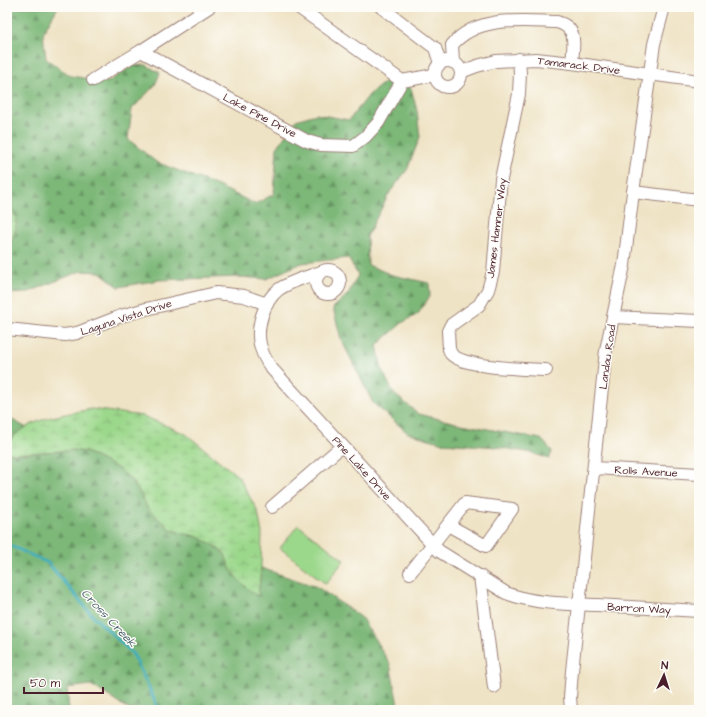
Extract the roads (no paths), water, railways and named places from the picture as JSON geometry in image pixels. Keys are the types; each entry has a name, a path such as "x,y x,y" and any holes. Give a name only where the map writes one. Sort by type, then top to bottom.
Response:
{"street":[{"path":"93,80 209,7"},
{"path":"298,7 402,81 434,75"},
{"path":"381,7 435,48 440,63"},
{"name":"Landau Road","path":"571,710 570,697 572,671 606,350 624,265 654,44 664,7"},
{"path":"453,62 452,46 457,39 468,31 495,23 512,21 563,23 569,27 574,35 572,63"},
{"name":"Lake Pine Drive","path":"141,51 306,141 321,145 353,146 378,123 402,81"},
{"name":"James Hamner Way","path":"519,59 519,94 501,179 493,272 488,290 478,305 451,325 447,337 451,354 459,360 489,366 546,370"},
{"name":"Tamarack Drive","path":"461,72 496,61 536,59 699,81"},
{"path":"444,61 453,62 457,64 461,72 461,76 457,84 445,87 438,83 434,75 435,70 440,63 444,61"},
{"path":"633,192 699,200"},
{"name":"Pine Lake Drive","path":"321,272 285,286 277,291 267,304 262,315 260,330 260,342 265,360 439,551 506,593 516,597 579,604"},
{"name":"Laguna Vista Drive","path":"7,329 65,335 77,333 146,308 216,293 244,296 267,304"},
{"path":"612,317 699,321"},
{"path":"272,507 342,446"},
{"name":"Rolls Avenue","path":"594,468 699,474"},
{"path":"410,573 465,503 512,509 486,546 448,525"},
{"path":"480,576 494,687"},
{"name":"Barron Way","path":"579,604 699,611"}],"waterway":[{"name":"Cross Creek","path":"7,544 48,563 93,616 130,651 134,656 159,710"}]}
